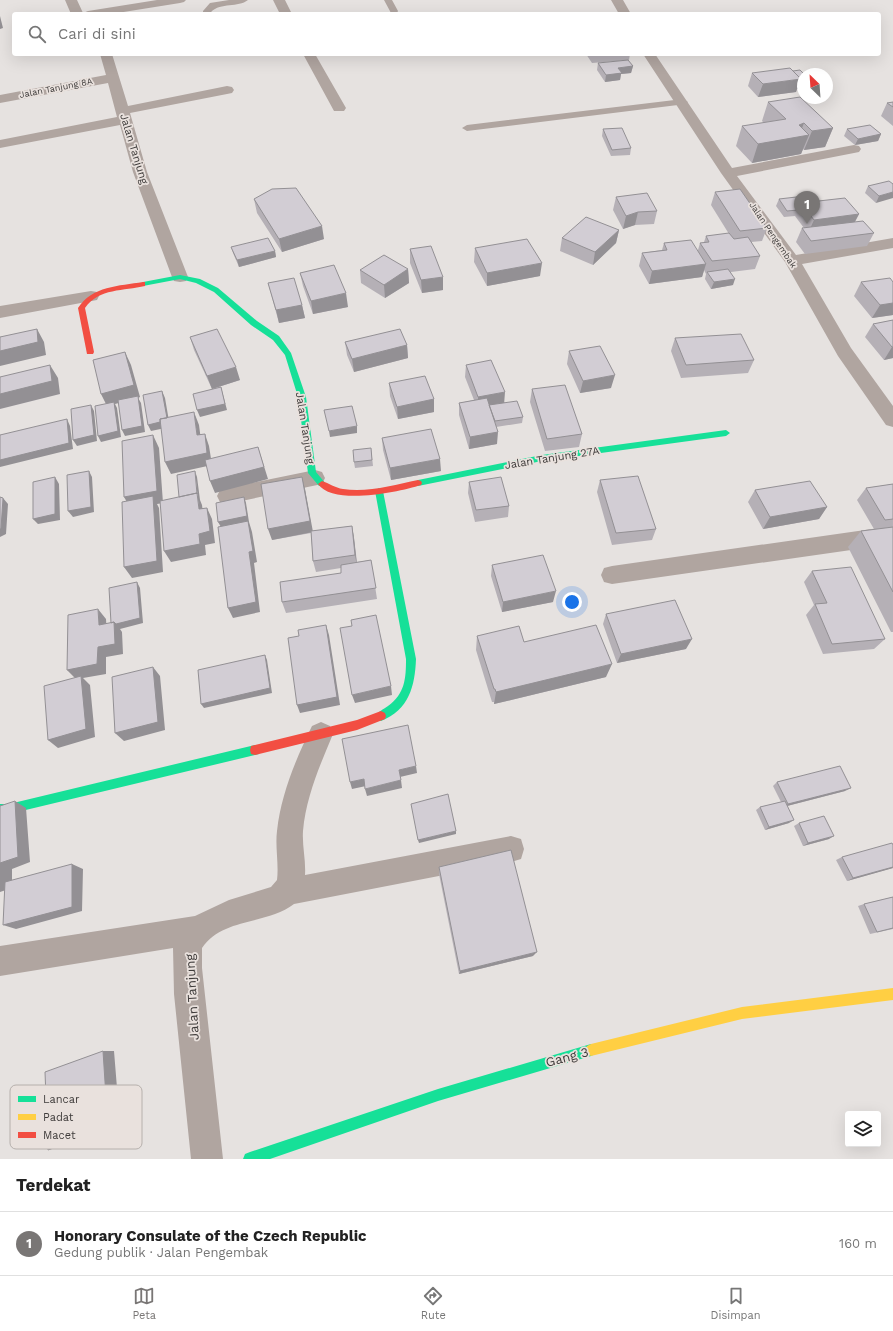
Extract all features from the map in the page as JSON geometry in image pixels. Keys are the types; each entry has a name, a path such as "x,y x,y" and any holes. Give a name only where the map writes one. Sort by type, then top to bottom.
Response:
{"street":[{"path":"71,0 76,12"},
{"path":"101,12 180,0"},
{"path":"279,0 285,12"},
{"path":"617,0 624,12"},
{"name":"Jalan Tanjung","path":"107,56 123,116 152,205 180,277 198,281 216,290 254,323 276,338 288,355 302,397 312,473 319,484 339,491 379,491"},
{"path":"310,56 339,108"},
{"name":"Jalan Pengembak","path":"650,56 683,102 692,119 728,173 792,261 844,352 893,420"},
{"name":"Jalan Tanjung 8A","path":"0,99 113,78"},
{"path":"0,144 123,116 227,90"},
{"path":"728,173 854,149"},
{"path":"792,261 893,243"},
{"path":"90,352 81,308 84,301 100,292 180,277"},
{"path":"0,312 91,296"},
{"name":"Jalan Tanjung 27A","path":"379,491 542,458 726,432"},
{"path":"227,496 315,478"},
{"path":"0,809 9,809 321,734 380,717 400,704 409,687 411,659 379,491"},
{"path":"612,575 893,535"},
{"path":"287,892 292,876 290,833 293,808 304,769 321,734"},
{"name":"Jalan Tanjung","path":"207,1159 187,968 189,943 200,929 219,918 243,908 276,900 287,892 512,849"},
{"path":"0,961 200,929"},
{"name":"Gang 3","path":"250,1159 438,1095 565,1057 742,1014 893,994"}],"lane":[{"path":"207,12 213,5 244,0"},
{"path":"388,0 394,11"},
{"path":"467,128 683,102"}],"building":[{"path":"628,60 633,66 618,68 622,73 606,75 598,63"},
{"path":"790,68 797,75 797,80 763,84 752,73"},
{"path":"797,97 797,104 807,104 833,128 812,131 804,123 799,125 809,135 758,144 742,126 786,119 768,102"},
{"path":"893,102 893,107 887,103"},
{"path":"870,125 881,134 858,139 847,129"},
{"path":"622,128 631,148 612,150 603,129"},
{"path":"889,181 893,184 893,192 879,196 868,186"},
{"path":"296,188 322,226 279,239 254,199 272,189"},
{"path":"740,189 767,228 740,231 715,192"},
{"path":"647,193 657,211 638,212 626,216 616,197"},
{"path":"805,196 809,202 801,203 798,210 787,211 779,199"},
{"path":"845,198 859,214 814,220 801,203"},
{"path":"586,217 619,230 595,252 562,238"},
{"path":"863,221 874,233 811,241 802,228"},
{"path":"729,233 734,239 748,237 760,256 712,261 700,243 709,242 706,236"},
{"path":"268,238 275,251 237,260 231,247"},
{"path":"527,239 542,263 487,273 475,248"},
{"path":"691,240 706,264 652,271 642,253 667,250 664,243"},
{"path":"431,246 443,277 421,280 410,249"},
{"path":"384,255 408,269 384,285 360,270"},
{"path":"334,265 346,293 311,301 300,273"},
{"path":"728,269 735,279 714,282 707,272"},
{"path":"294,278 302,305 276,310 268,283"},
{"path":"890,278 893,282 893,303 880,305 861,282"},
{"path":"893,320 893,347 892,347 873,324"},
{"path":"37,329 38,342 0,351 0,337"},
{"path":"217,329 236,367 207,376 190,337"},
{"path":"400,329 407,345 352,359 345,342"},
{"path":"741,334 754,360 686,365 675,338"},
{"path":"600,346 615,375 583,381 569,351"},
{"path":"125,352 134,385 101,394 93,360"},
{"path":"491,360 505,392 478,397 466,365"},
{"path":"50,365 52,381 0,394 0,377"},
{"path":"425,376 434,399 397,407 389,383"},
{"path":"565,385 582,434 547,439 532,389"},
{"path":"221,387 225,404 197,410 193,394"},
{"path":"162,391 167,418 160,419 160,422 148,425 143,395"},
{"path":"138,396 142,426 122,430 118,400"},
{"path":"487,398 498,432 470,437 459,403"},
{"path":"517,401 523,417 495,421 489,405"},
{"path":"114,402 118,431 98,436 95,406"},
{"path":"91,405 94,435 73,440 71,409"},
{"path":"352,406 357,426 329,431 324,410"},
{"path":"194,412 197,435 205,434 207,453 165,462 160,419"},
{"path":"67,419 69,443 0,460 0,435"},
{"path":"431,429 440,459 390,468 382,438"},
{"path":"153,435 157,491 124,497 122,441"},
{"path":"258,447 264,467 210,481 205,460"},
{"path":"371,448 372,460 354,462 353,450"},
{"path":"89,471 91,507 68,511 67,475"},
{"path":"195,471 197,493 179,497 177,475"},
{"path":"638,476 656,529 616,533 600,480"},
{"path":"55,477 55,514 33,519 33,482"},
{"path":"302,477 310,521 268,529 261,484"},
{"path":"501,477 509,506 476,510 469,482"},
{"path":"810,481 827,507 770,517 755,490"},
{"path":"893,484 893,519 885,520 866,488"},
{"path":"197,493 199,509 207,508 210,531 199,534 200,544 164,551 160,501"},
{"path":"153,496 157,561 124,567 122,502"},
{"path":"0,497 3,498 1,529 0,529"},
{"path":"244,497 247,516 218,522 216,503"},
{"path":"248,521 253,551 249,552 256,602 228,608 218,527"},
{"path":"352,526 355,555 313,561 311,531"},
{"path":"893,527 893,592 861,531"},
{"path":"543,555 556,591 503,602 492,565"},
{"path":"371,560 376,588 282,602 280,582 341,573 341,565"},
{"path":"851,567 885,639 832,644 815,604 827,603 812,571"},
{"path":"137,582 140,618 116,624 114,622 111,623 109,588"},
{"path":"675,600 692,639 621,654 606,614"},
{"path":"98,609 99,625 114,622 115,644 98,647 97,664 67,670 68,615"},
{"path":"376,615 391,686 352,695 340,628 352,626 351,620"},
{"path":"326,625 337,697 297,705 288,638 299,636 298,630"},
{"path":"596,625 612,664 496,692 494,689 477,636 519,626 524,642"},
{"path":"265,655 270,688 201,704 198,670"},
{"path":"153,667 158,722 115,733 112,677"},
{"path":"81,676 86,729 48,740 44,686"},
{"path":"408,725 416,766 399,770 401,780 365,789 364,779 350,782 342,739"},
{"path":"840,766 851,788 788,804 777,782"},
{"path":"448,794 456,831 418,840 411,804"},
{"path":"15,801 18,857 0,863 0,806"},
{"path":"785,801 794,820 769,827 760,807"},
{"path":"824,816 834,836 808,843 799,823"},
{"path":"892,843 893,867 853,878 842,857"},
{"path":"511,850 537,952 460,971 439,867"},
{"path":"72,864 72,907 3,925 5,882"},
{"path":"893,897 893,928 877,932 864,904"},
{"path":"103,1051 105,1085 46,1085 45,1072"}],"traffic: fast":[{"path":"143,284 180,277 198,281 216,290 254,323 276,338 288,355 302,397 312,473 322,484"},
{"path":"418,483 542,458 726,433"},
{"path":"379,491 411,659 409,686 406,693 397,705 381,716"},
{"path":"0,809 9,809 255,750"},
{"path":"250,1159 438,1095 591,1050"}],"traffic: slow":[{"path":"591,1050 742,1013 893,994"}],"traffic: jam":[{"path":"90,352 81,308 86,301 100,292 143,284"},
{"path":"322,484 332,489 355,493 382,491 418,483"},
{"path":"255,750 357,725 381,716"}],"place":[{"name":"Honorary Consulate of the Czech Republic","path":"807,224"}]}
